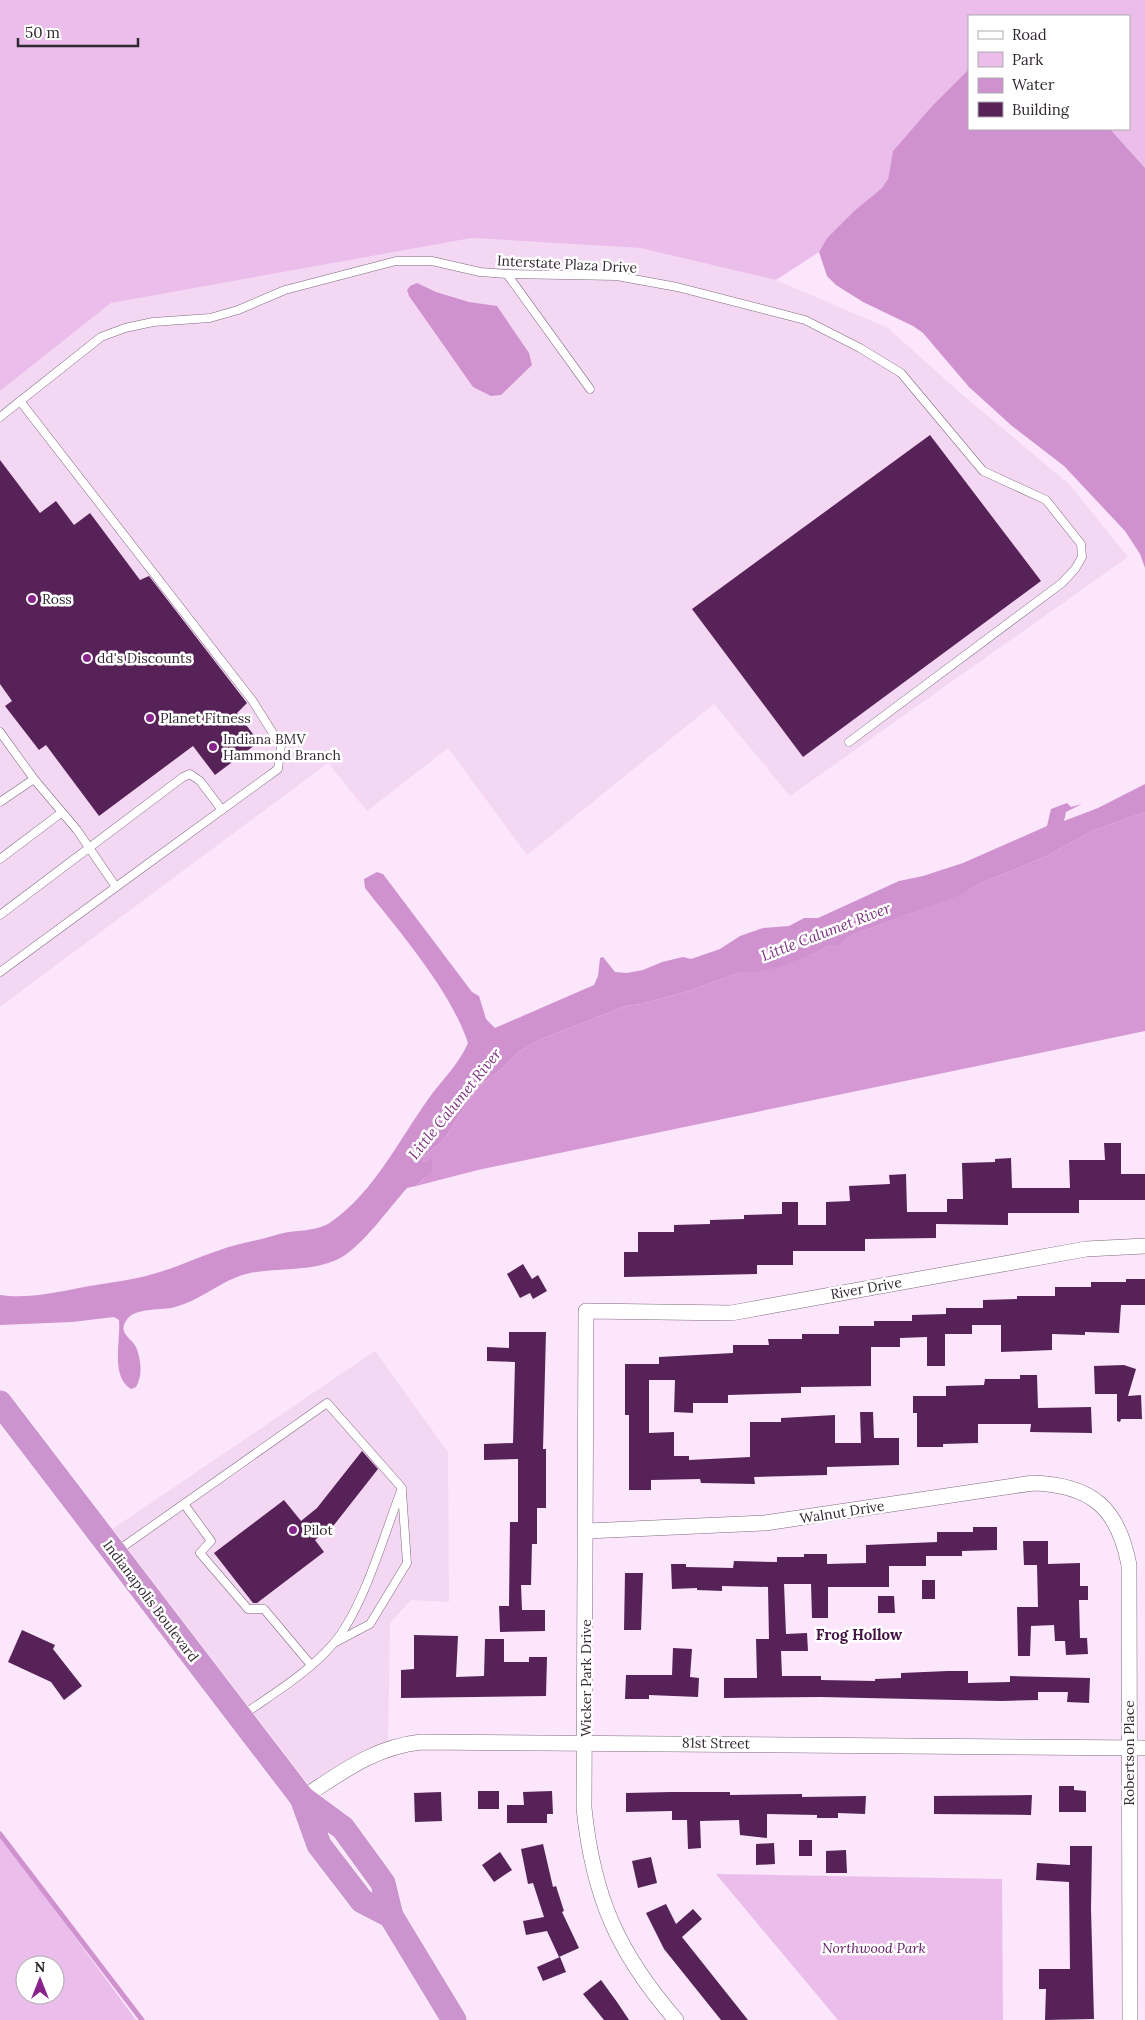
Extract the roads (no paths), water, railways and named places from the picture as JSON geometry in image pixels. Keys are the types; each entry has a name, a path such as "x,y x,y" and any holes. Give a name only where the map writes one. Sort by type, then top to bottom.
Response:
{"highway":[{"name":"Indianapolis Boulevard","path":"0,1403 302,1798 319,1846 362,1901 391,1916 454,2020"}],"street":[{"name":"River Drive","path":"586,1311 731,1313 1086,1249 1145,1246"},
{"name":"Wicker Park Drive","path":"586,1311 587,1531 584,1808 587,1840 592,1867 604,1907 616,1934 631,1962 650,1990 676,2020"},
{"name":"Walnut Drive","path":"587,1531 765,1524 1033,1483 1054,1484 1074,1488 1093,1498"},
{"name":"Robertson Place","path":"1093,1498 1112,1517 1124,1540 1129,1565 1130,2020"},
{"name":"81st Street","path":"302,1798 354,1764 398,1744 421,1742 1145,1748"}],"lane":[{"name":"Interstate Plaza Drive","path":"0,417 101,338 125,328 153,322 210,318 238,310 285,290 396,261 432,261 480,272 507,274 617,276 677,287 805,320 860,348 901,373 983,471 1046,500 1081,544 1082,557 1076,569 1062,583 849,742"},
{"path":"507,274 590,389"},
{"path":"0,972 278,769 281,746 252,700 20,401"},
{"path":"0,732 3,743 62,812 116,887"},
{"path":"0,915 183,777 190,774 200,781 222,810"},
{"path":"0,802 34,779"},
{"path":"0,859 62,812"},
{"path":"114,1553 327,1403 402,1488 407,1563 370,1624 334,1643"},
{"path":"239,1718 311,1665 334,1643 360,1600 402,1488"},
{"path":"184,1504 212,1541 200,1553 248,1609 264,1609 311,1665"}],"water":[{"path":"968,70 968,130 1111,130 1145,168 1145,568 1140,554 1125,531 1064,466 1012,426 969,387 923,333 913,326 863,302 836,285 827,276 819,252 827,238 854,211 882,188 888,179 893,151 932,106"},
{"path":"417,283 436,292 469,302 497,306 529,353 532,365 501,395 491,396 473,387 409,296 407,290 410,286"},
{"name":"Little Calumet River","path":"1145,784 1145,812 1092,831 1049,855 975,886 959,896 852,935 840,945 830,945 814,954 779,967 759,972 741,972 689,991 641,1004 626,1006 541,1039 517,1053 502,1069 478,1087 443,1141 423,1157 423,1162 432,1159 432,1171 416,1186 407,1188 359,1244 342,1257 330,1263 317,1266 249,1273 229,1280 183,1304 138,1312 128,1318 123,1327 124,1331 134,1343 140,1362 140,1378 136,1387 131,1389 121,1376 118,1358 119,1320 114,1317 72,1322 0,1325 0,1295 40,1295 153,1274 231,1246 283,1233 318,1228 331,1222 361,1196 429,1098 460,1058 468,1043 450,1003 437,982 365,888 364,879 377,872 383,874 472,992 479,996 486,1019 495,1028 594,985 598,976 600,958 603,957 615,972 627,973 643,970 662,962 683,957 691,959 720,949 740,936 763,928 789,926 804,918 818,918 899,881 923,876 963,863 1047,826 1051,809 1067,803 1071,807 1082,804 1066,812 1064,821 1098,808"}],"waterway":[{"path":"0,1834 142,2020"}],"place":[{"name":"Ross","path":"32,599"},
{"name":"dd's Discounts","path":"87,658"},
{"name":"Planet Fitness","path":"150,718"},
{"name":"Indiana BMV Hammond Branch","path":"213,747"},
{"name":"Pilot","path":"293,1530"}],"district":[{"name":"Frog Hollow","path":"859,1635"}],"park label":[{"name":"Northwood Park","path":"874,1948"}]}
